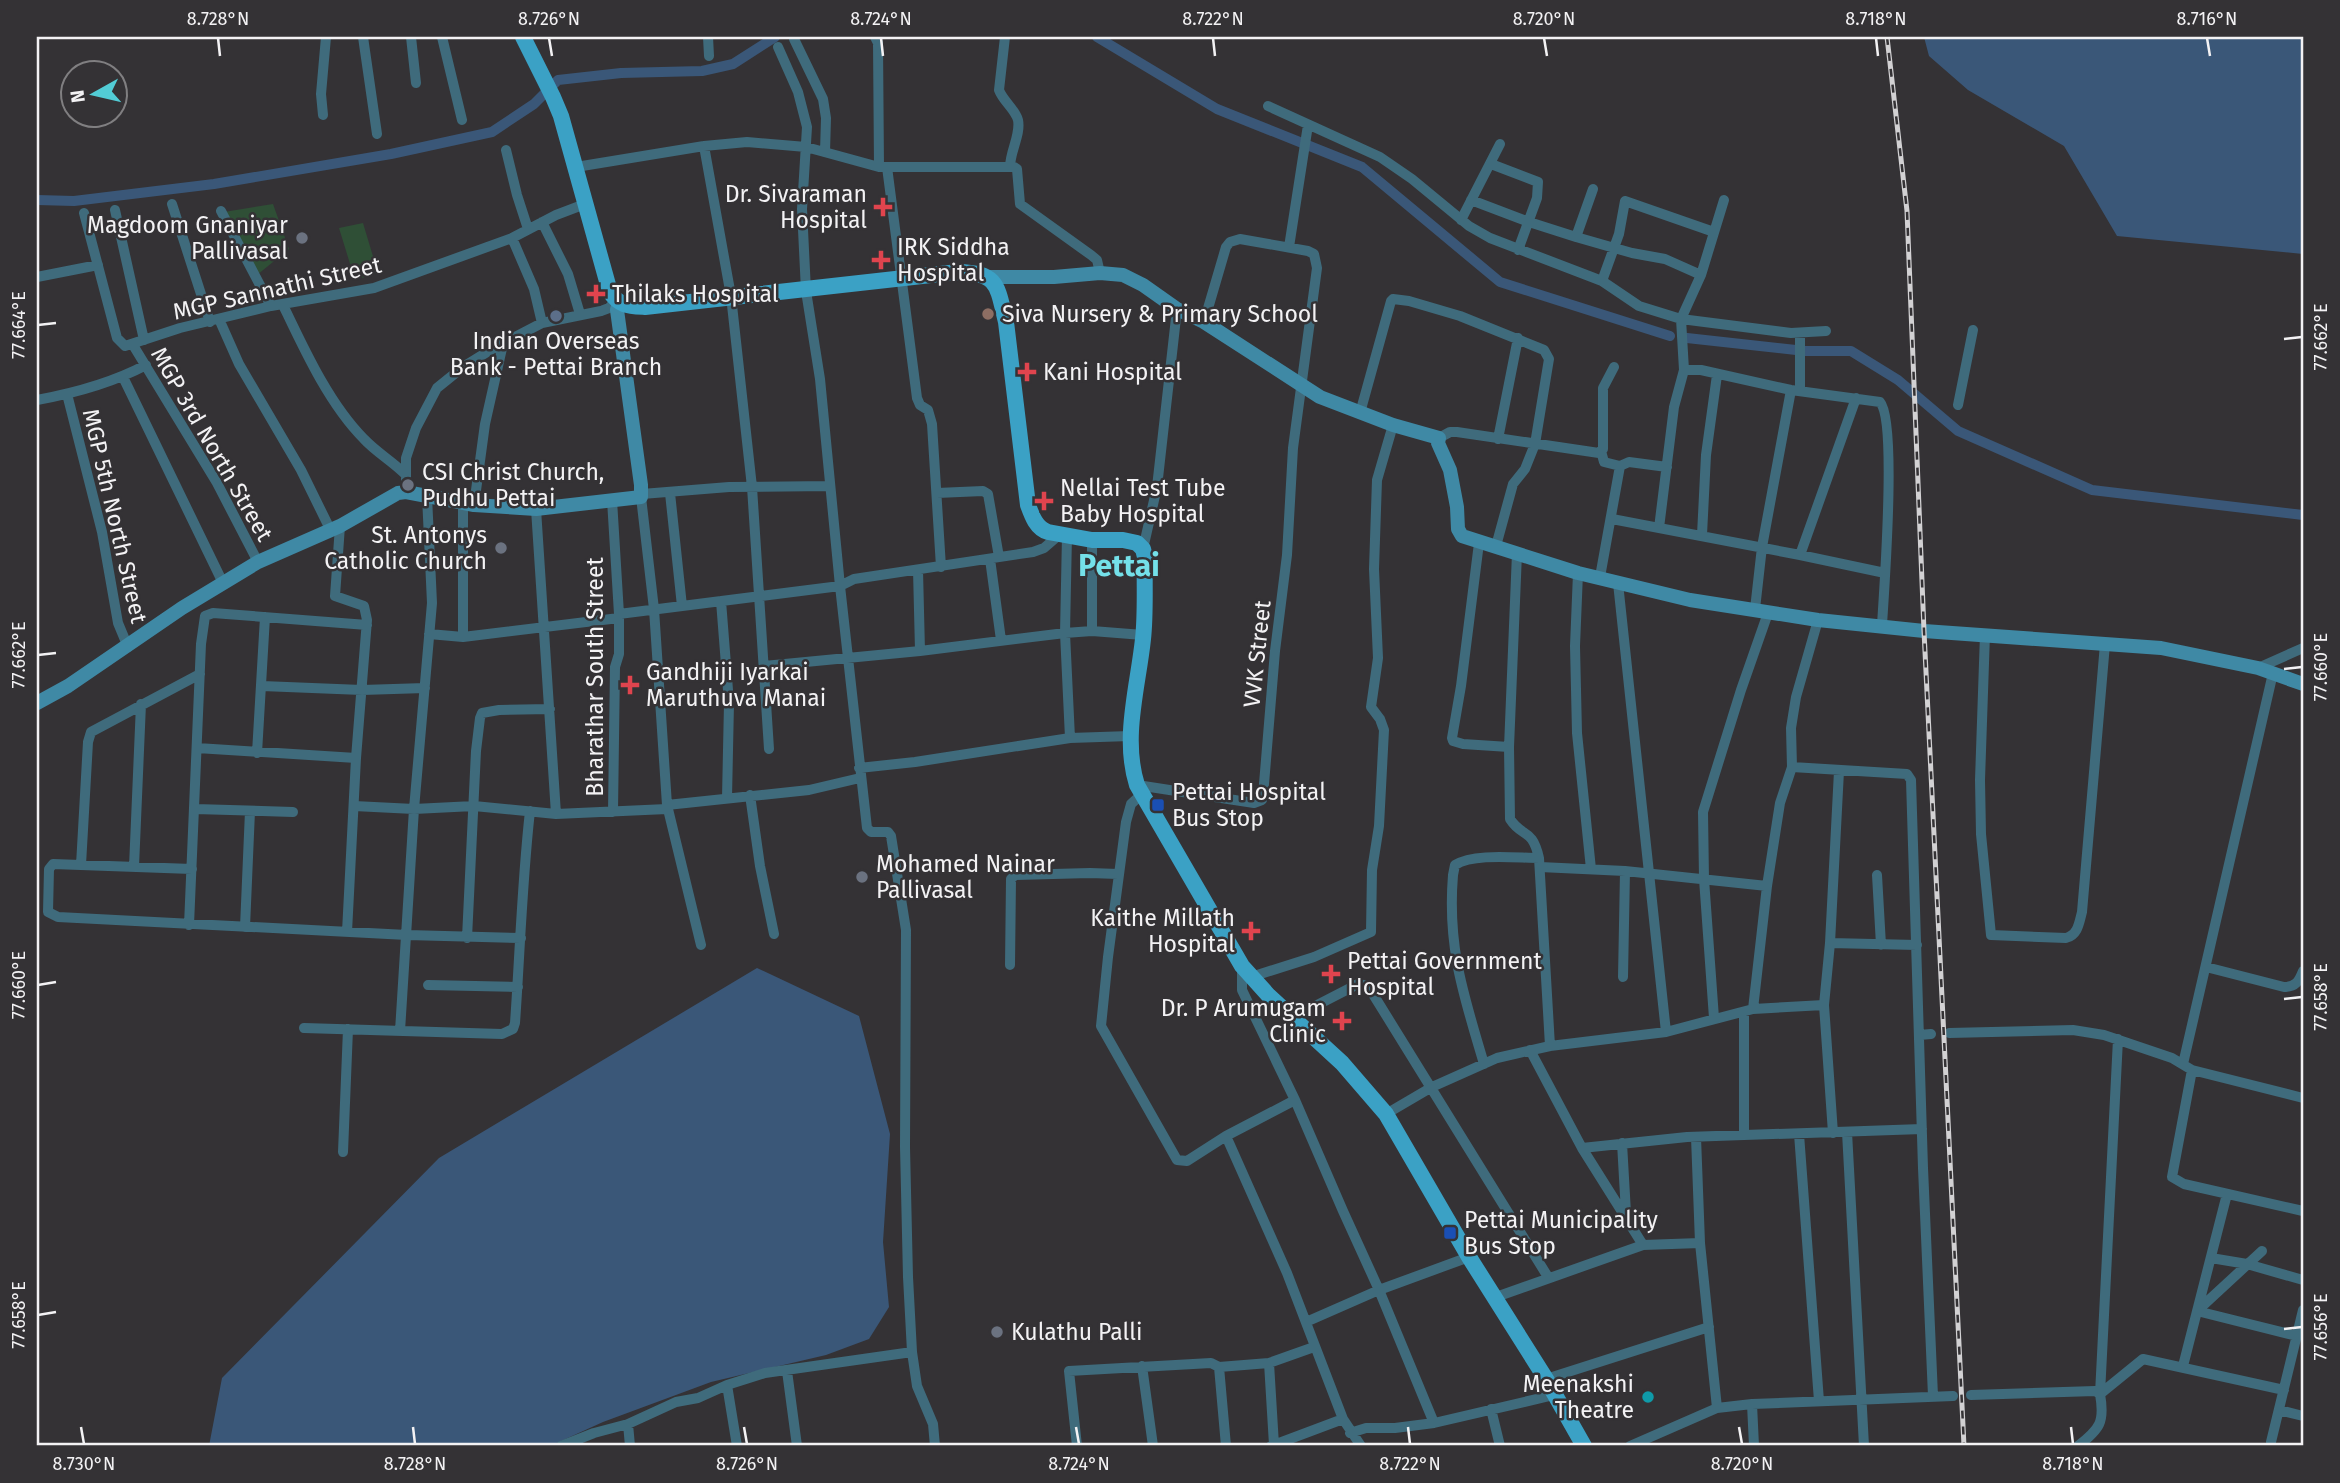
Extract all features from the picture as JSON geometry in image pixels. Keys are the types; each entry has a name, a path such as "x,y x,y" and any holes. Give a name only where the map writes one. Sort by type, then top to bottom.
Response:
{"main road":[{"path":"523,37 553,97 576,167 610,292 617,302 645,307 958,272 979,273 989,277 998,293 1006,322 1028,505 1041,530 1092,540 1123,540 1137,543 1143,548 1143,635 1130,736 1132,769 1140,790 1247,972 1342,1063 1387,1114 1469,1257 1546,1379 1584,1446"}],"street":[{"path":"323,115 321,94 326,37"},
{"path":"363,37 377,134"},
{"path":"411,37 416,83"},
{"path":"442,37 462,120"},
{"path":"708,37 709,56"},
{"path":"1005,37 999,90 1017,117 1018,124 1010,167"},
{"path":"794,39 823,99 826,118 825,152"},
{"path":"878,39 883,167 917,398 920,405 928,410 932,424 940,567"},
{"path":"778,47 802,104 807,127 802,209 806,291 820,379 839,586 867,828 871,832 888,832 891,836 902,897 906,940 904,1053 907,1265 912,1352 918,1387 933,1424 935,1446"},
{"path":"1268,106 1380,158 1412,179 1461,220 1490,238 1602,281 1639,306 1681,319 1800,337 1826,331"},
{"path":"1204,321 1226,247 1230,243 1246,239 1289,247 1308,125"},
{"path":"576,167 704,146 767,142 806,147 883,167 1010,167 1017,169 1020,204 1097,260 1100,273"},
{"path":"1461,220 1500,144"},
{"path":"704,146 731,296 752,487 769,749"},
{"path":"506,150 528,229"},
{"path":"1491,164 1538,182 1538,193 1518,250"},
{"path":"1576,237 1593,189"},
{"path":"1471,200 1576,237 1665,259 1701,275"},
{"path":"1659,528 1674,407 1684,370 1681,319 1701,275 1724,200"},
{"path":"1602,281 1614,248 1625,201 1714,232"},
{"path":"172,204 215,321 335,529 335,593 338,598 364,606 367,613 346,932"},
{"name":"MGP Sannathi Street","path":"133,345 180,328 271,306 374,288 512,238 585,204"},
{"path":"115,210 144,340"},
{"path":"221,211 271,306"},
{"path":"37,277 98,264 84,213"},
{"path":"542,222 568,274 580,314"},
{"path":"512,238 534,289 542,323"},
{"name":"VVK Street","path":"1140,790 1254,803 1259,802 1263,796 1275,651 1287,555 1293,447 1317,261 1314,254 1308,251 1289,247"},
{"name":"MGP 3rd North Street","path":"98,264 117,338 125,346 133,345 146,365 217,483 258,562"},
{"path":"989,277 1054,277 1100,273 1131,279 1177,309 1204,321 1300,385 1360,414 1439,438 1450,432 1592,452 1601,451"},
{"path":"1360,414 1393,299 1460,316 1545,350 1549,359 1535,444 1525,469 1513,484 1496,546"},
{"path":"406,492 406,458 416,428 437,388 492,349 542,323 606,309 617,302"},
{"path":"617,302 654,609 667,807 701,946"},
{"path":"283,305 311,365 332,397 362,438 405,474"},
{"path":"1143,548 1157,487 1177,309"},
{"path":"1958,405 1973,330"},
{"path":"1714,1017 1704,879 1703,812 1741,690 1762,611 1762,547 1801,361 1800,337"},
{"path":"1498,439 1518,338"},
{"path":"463,637 469,504 503,344"},
{"path":"37,400 123,377 146,365"},
{"path":"1614,368 1604,388 1601,451 1604,462 1620,466 1629,462 1667,467"},
{"path":"1684,370 1701,370 1795,390 1880,402 1885,410 1888,498 1882,625"},
{"path":"1702,535 1706,455 1717,375"},
{"path":"123,377 223,583"},
{"name":"MGP 5th North Street","path":"67,394 102,532 118,623 128,646"},
{"path":"1800,555 1856,398"},
{"path":"1393,425 1377,480 1374,569 1378,658 1371,707 1384,726 1384,741 1380,826 1372,870 1371,932 1323,953 1247,972 1242,990 1295,1100 1380,1290 1434,1423"},
{"path":"1439,438 1438,443 1446,457 1453,483 1458,529 1462,536 1578,573 1690,600 1818,620 1924,631 2161,648 2258,668 2303,684"},
{"path":"1600,577 1620,466"},
{"path":"37,703 68,686 182,608 258,562 335,529 390,496 406,492 469,504 536,509 670,493 752,487 830,486"},
{"path":"937,492 983,491 988,494 1001,640"},
{"path":"670,493 682,606"},
{"path":"400,1031 414,809 432,603 427,496"},
{"name":"Bharathar South Street","path":"612,500 619,616 619,654 615,667 613,812"},
{"path":"536,509 556,814"},
{"path":"1612,519 1885,573"},
{"path":"429,634 463,637 839,586 854,579 1038,551 1063,535"},
{"path":"1063,535 1070,738"},
{"path":"1092,540 1092,631"},
{"path":"1479,543 1452,738 1453,741 1463,744 1509,747"},
{"path":"1517,553 1509,747 1510,819 1533,839 1539,862 1550,1046"},
{"path":"918,570 920,651"},
{"path":"1578,573 1577,733 1591,869"},
{"path":"1618,583 1666,1032"},
{"path":"721,601 729,703 727,798"},
{"path":"189,925 202,627 205,616 208,613 367,625"},
{"path":"257,752 265,617"},
{"path":"1744,1135 1749,1011 1780,803 1792,767 1791,728 1796,697 1818,620"},
{"path":"764,666 1065,633 1092,631 1143,635"},
{"path":"1985,634 1980,807 1991,935 2066,938 2074,934 2077,928 2082,912 2105,644"},
{"path":"2258,668 2303,648"},
{"path":"2273,673 2206,967 2187,1067 2172,1177 2184,1184 2303,1211"},
{"path":"81,865 90,736 97,728 200,674"},
{"path":"262,686 362,690 425,688"},
{"path":"134,867 141,704"},
{"path":"467,938 476,751 482,713 550,709"},
{"path":"354,806 414,809 474,806 556,814 613,812 809,790 860,773 915,762 1070,738 1130,736"},
{"path":"197,748 356,758"},
{"path":"1792,767 1909,776 1912,797 1933,1396"},
{"path":"1833,1133 1824,1005 1839,771"},
{"path":"1140,790 1129,811 1118,874 1102,1017 1104,1033 1177,1160 1187,1161 1226,1136 1295,1100"},
{"path":"750,795 774,934"},
{"path":"195,809 293,812"},
{"path":"245,927 250,811"},
{"path":"304,1028 513,1030 518,987 523,872 530,811"},
{"path":"1484,1064 1459,981 1452,944 1455,865 1487,858 1767,886"},
{"path":"192,869 55,864 50,866 48,909 51,915 189,925 467,938 521,938"},
{"path":"1623,977 1625,871"},
{"path":"1010,965 1012,879 1016,875 1118,874"},
{"path":"1877,875 1881,944"},
{"path":"1830,943 1917,944"},
{"path":"2206,967 2284,987 2298,982 2303,971"},
{"path":"1294,1017 1352,987 1364,984 1372,992 1548,1278"},
{"path":"428,985 518,987"},
{"path":"1387,1114 1432,1087 1497,1058 1550,1046 1666,1032 1714,1017 1749,1011 1824,1005"},
{"path":"343,1152 348,1030"},
{"path":"1949,1034 2073,1030 2118,1039 2187,1067 2303,1098"},
{"path":"1920,1035 1931,1034"},
{"path":"2078,1446 2099,1428 2102,1419 2100,1394 2118,1039"},
{"path":"1530,1050 1582,1148 1643,1245"},
{"path":"1582,1148 1696,1137 1922,1129"},
{"path":"1847,1132 1864,1446"},
{"path":"1799,1133 1819,1401"},
{"path":"1226,1136 1287,1273 1343,1419 1361,1446"},
{"path":"1696,1137 1700,1243 1717,1408"},
{"path":"1622,1143 1626,1215"},
{"path":"2183,1366 2227,1194"},
{"path":"1496,1297 1643,1245 1700,1243"},
{"path":"2197,1311 2262,1251"},
{"path":"1306,1322 1380,1290 1469,1257"},
{"path":"2211,1258 2246,1264 2303,1280"},
{"path":"2271,1442 2284,1390 2299,1349 2297,1336 2303,1310"},
{"path":"2197,1311 2297,1336"},
{"path":"1546,1379 1709,1327"},
{"path":"1077,1446 1069,1371 1211,1363 1219,1367 1269,1363 1314,1347"},
{"path":"561,1446 628,1424 676,1402 698,1398 765,1373 912,1352"},
{"path":"2100,1394 2143,1359 2284,1390"},
{"path":"1269,1363 1273,1446 1343,1419"},
{"path":"1142,1366 1153,1446"},
{"path":"1219,1367 1226,1446"},
{"path":"787,1371 797,1446"},
{"path":"727,1385 737,1446"},
{"path":"1971,1395 2095,1391 2100,1394"},
{"path":"1350,1433 1366,1427 1395,1428 1434,1423 1554,1395"},
{"path":"1630,1446 1717,1408 1752,1404 1953,1396"},
{"path":"1752,1404 1754,1446"},
{"path":"1491,1409 1500,1446"},
{"path":"2279,1410 2303,1416"},
{"path":"628,1424 630,1446"}],"green space":[{"path":"273,204 289,249 257,275 224,212"},
{"path":"363,223 378,273 355,280 339,228"}],"water":[{"path":"1924,37 2303,37 2303,254 2117,236 2064,146 1968,90 1929,56"},
{"path":"757,968 859,1016 890,1134 883,1242 889,1307 869,1339 826,1355 711,1382 603,1422 550,1446 209,1446 222,1378 439,1158"}],"waterway":[{"path":"37,200 74,201 214,184 391,154 492,132 534,104 558,80 621,73 702,71 733,64 775,37"},
{"path":"1097,37 1217,109 1362,167 1500,282 1670,336"},
{"path":"1687,338 1805,351 1851,351 1898,380 1958,431 2092,490 2303,515"}],"railway":[{"path":"1887,37 1907,211 1924,631 1964,1446"}],"place":[{"name":"Dr. Sivaraman Hospital","path":"883,207"},
{"name":"Magdoom Gnaniyar Pallivasal","path":"302,238"},
{"name":"IRK Siddha Hospital","path":"881,260"},
{"name":"Thilaks Hospital","path":"596,294"},
{"name":"Siva Nursery & Primary School","path":"988,314"},
{"name":"Indian Overseas Bank - Pettai Branch","path":"556,316"},
{"name":"Kani Hospital","path":"1027,372"},
{"name":"CSI Christ Church, Pudhu Pettai","path":"408,485"},
{"name":"Nellai Test Tube Baby Hospital","path":"1044,501"},
{"name":"St. Antonys Catholic Church","path":"501,548"},
{"name":"Gandhiji Iyarkai Maruthuva Manai","path":"630,685"},
{"name":"Pettai Hospital Bus Stop","path":"1158,805"},
{"name":"Mohamed Nainar Pallivasal","path":"862,877"},
{"name":"Kaithe Millath Hospital","path":"1251,931"},
{"name":"Pettai Government Hospital","path":"1331,974"},
{"name":"Dr. P Arumugam Clinic","path":"1342,1021"},
{"name":"Pettai Municipality Bus Stop","path":"1450,1233"},
{"name":"Kulathu Palli","path":"997,1332"},
{"name":"Meenakshi Theatre","path":"1648,1397"}],"district":[{"name":"Pettai","path":"1119,566"}]}
